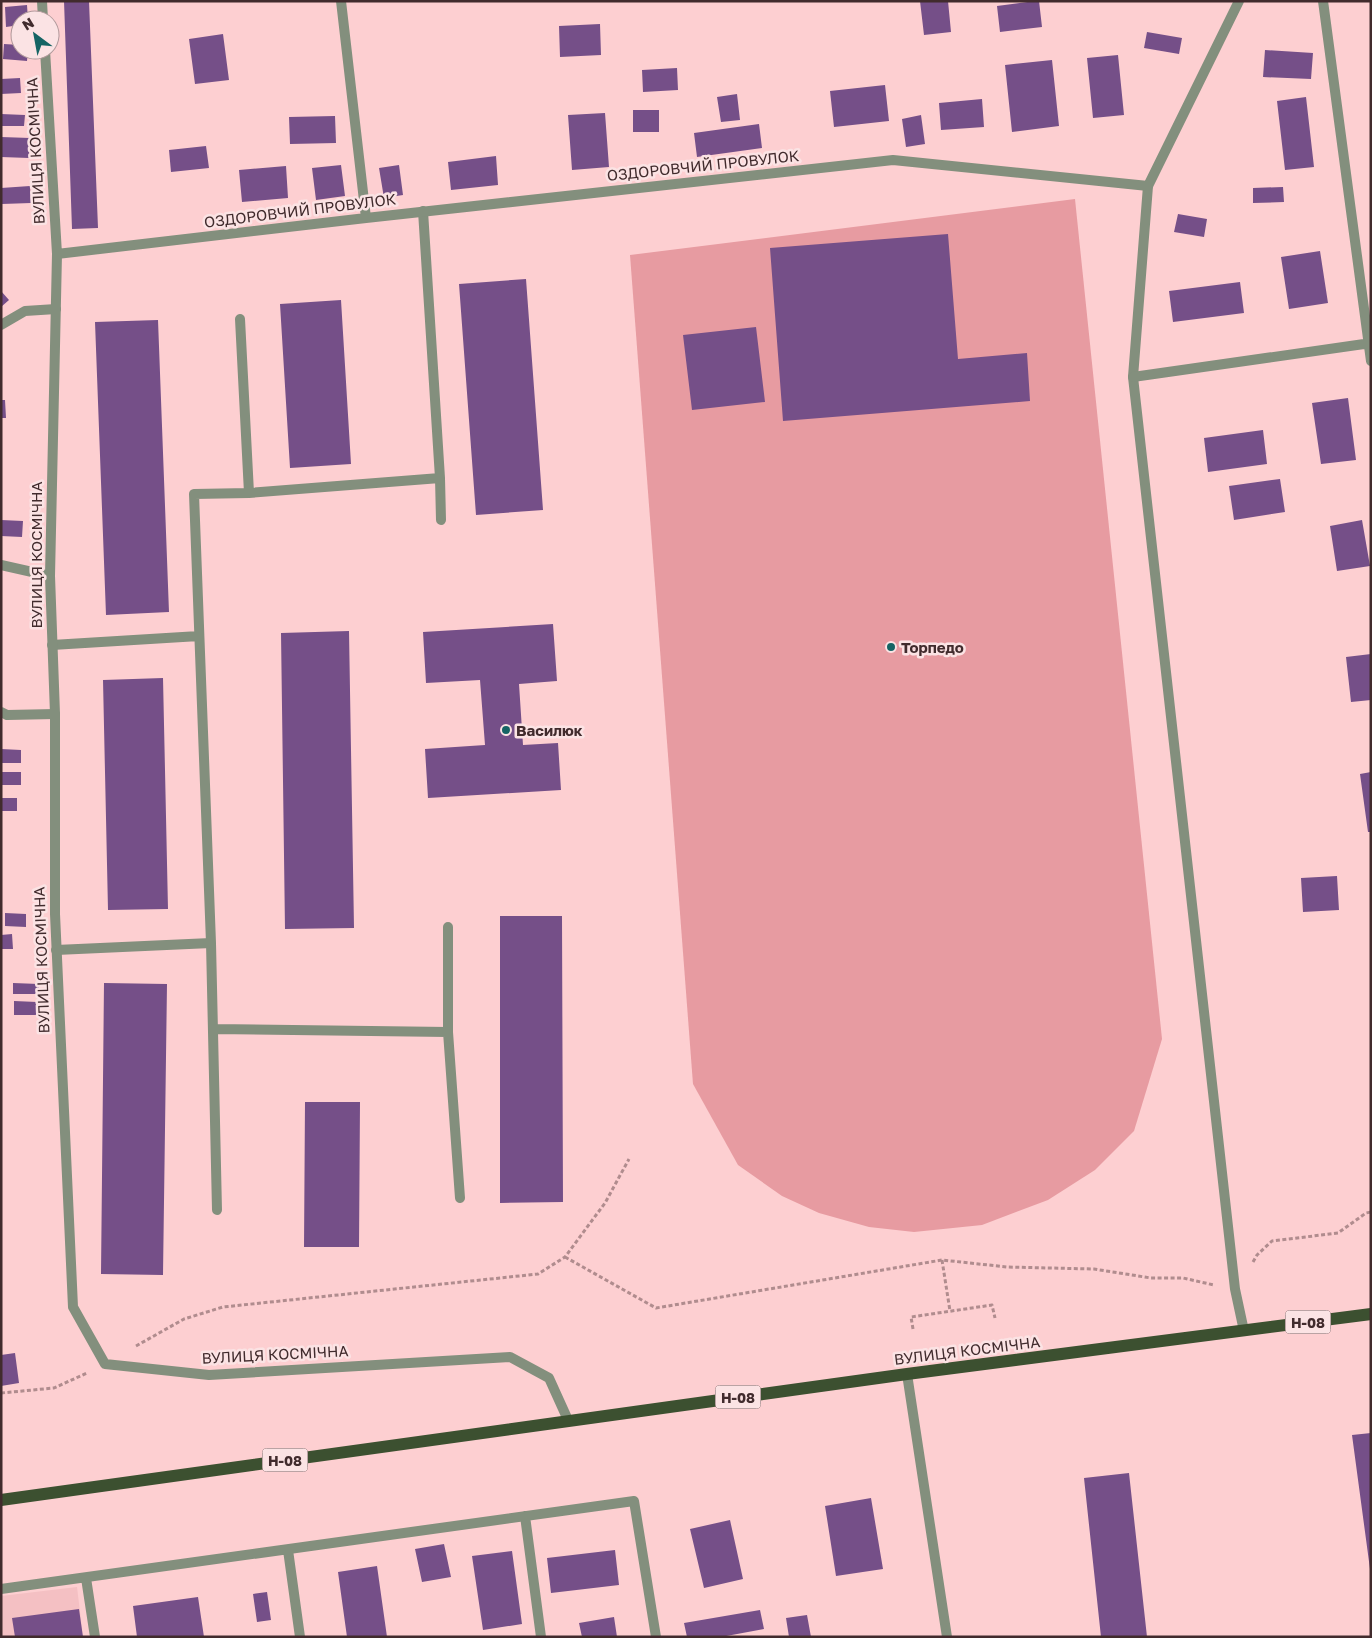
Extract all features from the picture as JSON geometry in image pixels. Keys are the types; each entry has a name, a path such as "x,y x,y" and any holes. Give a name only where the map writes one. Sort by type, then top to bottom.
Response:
{"main road":[{"name":"ВУЛИЦЯ КОСМІЧНА","path":"1,1500 568,1420 1371,1314"}],"street":[{"path":"341,1 366,218"},
{"path":"1239,1 1148,186 1132,377 1234,1289 1244,1331"},
{"path":"1323,1 1371,361"},
{"name":"ВУЛИЦЯ КОСМІЧНА","path":"46,60 57,254 50,576 54,714 55,914 74,1307 104,1364 208,1375 510,1357 549,1378 568,1420"},
{"name":"ОЗДОРОВЧИЙ ПРОВУЛОК","path":"57,254 423,211 893,160 1148,186"},
{"path":"423,211 441,520"},
{"path":"1,325 25,311 56,309"},
{"path":"240,319 249,493"},
{"path":"1132,377 1369,343"},
{"path":"217,1210 212,942 194,494 249,493 440,478"},
{"path":"1,566 50,576"},
{"path":"52,645 199,636"},
{"path":"1,712 7,715 54,714"},
{"path":"448,927 448,1032 460,1198"},
{"path":"56,950 212,942"},
{"path":"213,1029 448,1032"},
{"path":"907,1374 948,1637"},
{"path":"1,1589 634,1501 656,1637"},
{"path":"525,1516 541,1637"},
{"path":"288,1550 300,1637"},
{"path":"86,1578 95,1637"}],"path":[{"path":"1,1393 54,1388 104,1364 184,1319 223,1307 538,1274 565,1257 605,1202 629,1159"},
{"path":"565,1257 656,1308 942,1260 1007,1267 1094,1269 1151,1278 1183,1278 1234,1289 1257,1255 1272,1241 1338,1234 1366,1213 1371,1212"},
{"path":"942,1260 950,1311"},
{"path":"913,1329 911,1317 992,1305 995,1318"}],"shaded area":[{"name":"Торпедо","path":"1075,199 1162,1039 1134,1131 1095,1170 1048,1200 982,1225 914,1232 869,1227 819,1213 782,1196 738,1165 693,1084 630,255"},
{"path":"77,1587 83,1637 1,1637 1,1596"}],"building":[{"path":"64,1 89,1 98,228 72,229"},
{"path":"920,1 948,1 951,32 924,35"},
{"path":"1039,1 1042,27 1000,32 997,6"},
{"path":"27,5 27,10 10,10 10,26 6,27 5,7"},
{"path":"600,24 601,55 560,57 559,26"},
{"path":"1147,32 1182,38 1179,54 1144,48"},
{"path":"223,34 229,80 195,84 189,39"},
{"path":"4,44 10,44 10,60 3,59"},
{"path":"1265,50 1313,53 1311,79 1263,77"},
{"path":"1118,55 1124,115 1093,118 1087,58"},
{"path":"1052,60 1059,126 1012,132 1005,65"},
{"path":"677,68 678,90 643,92 642,70"},
{"path":"20,78 21,93 1,94 1,79"},
{"path":"885,85 889,121 834,127 830,91"},
{"path":"737,94 740,120 721,122 717,97"},
{"path":"1306,97 1314,167 1285,170 1277,101"},
{"path":"982,99 984,127 941,130 939,103"},
{"path":"633,110 659,110 659,132 633,132"},
{"path":"605,113 609,167 572,170 568,115"},
{"path":"1,114 25,115 24,126 1,126"},
{"path":"921,115 925,144 906,147 902,119"},
{"path":"335,116 336,143 290,144 289,117"},
{"path":"759,124 762,148 697,157 694,133"},
{"path":"1,137 30,138 29,158 1,157"},
{"path":"206,146 209,168 171,172 169,150"},
{"path":"496,156 498,185 451,190 448,162"},
{"path":"341,165 345,196 316,200 312,168"},
{"path":"399,165 403,195 384,198 379,168"},
{"path":"286,166 288,198 242,202 239,170"},
{"path":"30,186 31,203 2,204 1,188"},
{"path":"1283,187 1284,202 1253,203 1253,188"},
{"path":"1178,214 1207,219 1204,237 1174,232"},
{"path":"948,234 958,359 1027,353 1030,401 783,421 770,248"},
{"path":"1320,251 1328,303 1289,309 1281,257"},
{"path":"526,279 543,510 476,515 459,284"},
{"path":"1240,282 1244,313 1173,322 1169,291"},
{"path":"1,291 9,300 1,307"},
{"path":"341,300 351,464 290,468 280,304"},
{"path":"158,320 169,612 106,615 95,322"},
{"path":"756,327 765,402 692,410 683,335"},
{"path":"1348,398 1356,460 1321,464 1312,403"},
{"path":"1,400 5,400 6,418 1,418"},
{"path":"1263,430 1267,464 1208,472 1204,438"},
{"path":"1280,479 1285,512 1234,520 1229,486"},
{"path":"1,520 23,521 22,537 1,536"},
{"path":"1362,520 1370,566 1337,571 1330,526"},
{"path":"553,624 557,681 519,684 523,745 558,743 561,790 428,798 425,749 485,745 480,680 426,683 423,632"},
{"path":"349,631 354,928 285,929 281,633"},
{"path":"1371,654 1371,700 1351,702 1346,657"},
{"path":"163,678 168,909 108,910 103,680"},
{"path":"1,749 21,750 21,763 1,763"},
{"path":"1,772 21,772 21,785 1,785"},
{"path":"1371,772 1371,832 1368,832 1360,774"},
{"path":"1,798 17,798 17,811 1,811"},
{"path":"1337,876 1339,910 1303,912 1301,878"},
{"path":"5,913 26,914 26,927 5,926"},
{"path":"500,916 562,916 563,1202 500,1203"},
{"path":"12,934 13,949 1,949 1,935"},
{"path":"13,983 39,984 39,994 13,994"},
{"path":"104,983 167,984 163,1275 101,1274"},
{"path":"14,1001 37,1002 37,1015 14,1015"},
{"path":"305,1102 360,1102 359,1247 304,1247"},
{"path":"15,1353 19,1383 1,1386 1,1355"},
{"path":"1371,1433 1371,1569 1370,1569 1352,1435"},
{"path":"1129,1473 1147,1637 1101,1637 1084,1478"},
{"path":"871,1498 883,1569 836,1576 825,1506"},
{"path":"730,1520 743,1579 704,1588 690,1529"},
{"path":"444,1544 451,1577 422,1582 415,1549"},
{"path":"615,1550 619,1585 551,1593 547,1558"},
{"path":"512,1551 522,1624 483,1630 472,1556"},
{"path":"377,1566 387,1637 347,1637 338,1572"},
{"path":"267,1592 271,1620 257,1622 253,1594"},
{"path":"198,1597 204,1637 137,1637 133,1606"},
{"path":"79,1609 83,1637 15,1637 12,1618"},
{"path":"760,1610 764,1629 721,1637 687,1637 684,1623"},
{"path":"807,1615 811,1637 789,1637 786,1618"},
{"path":"614,1617 617,1637 582,1637 579,1623"}],"place":[{"name":"Торпедо","path":"891,647"},
{"name":"Василюк","path":"506,730"}]}
